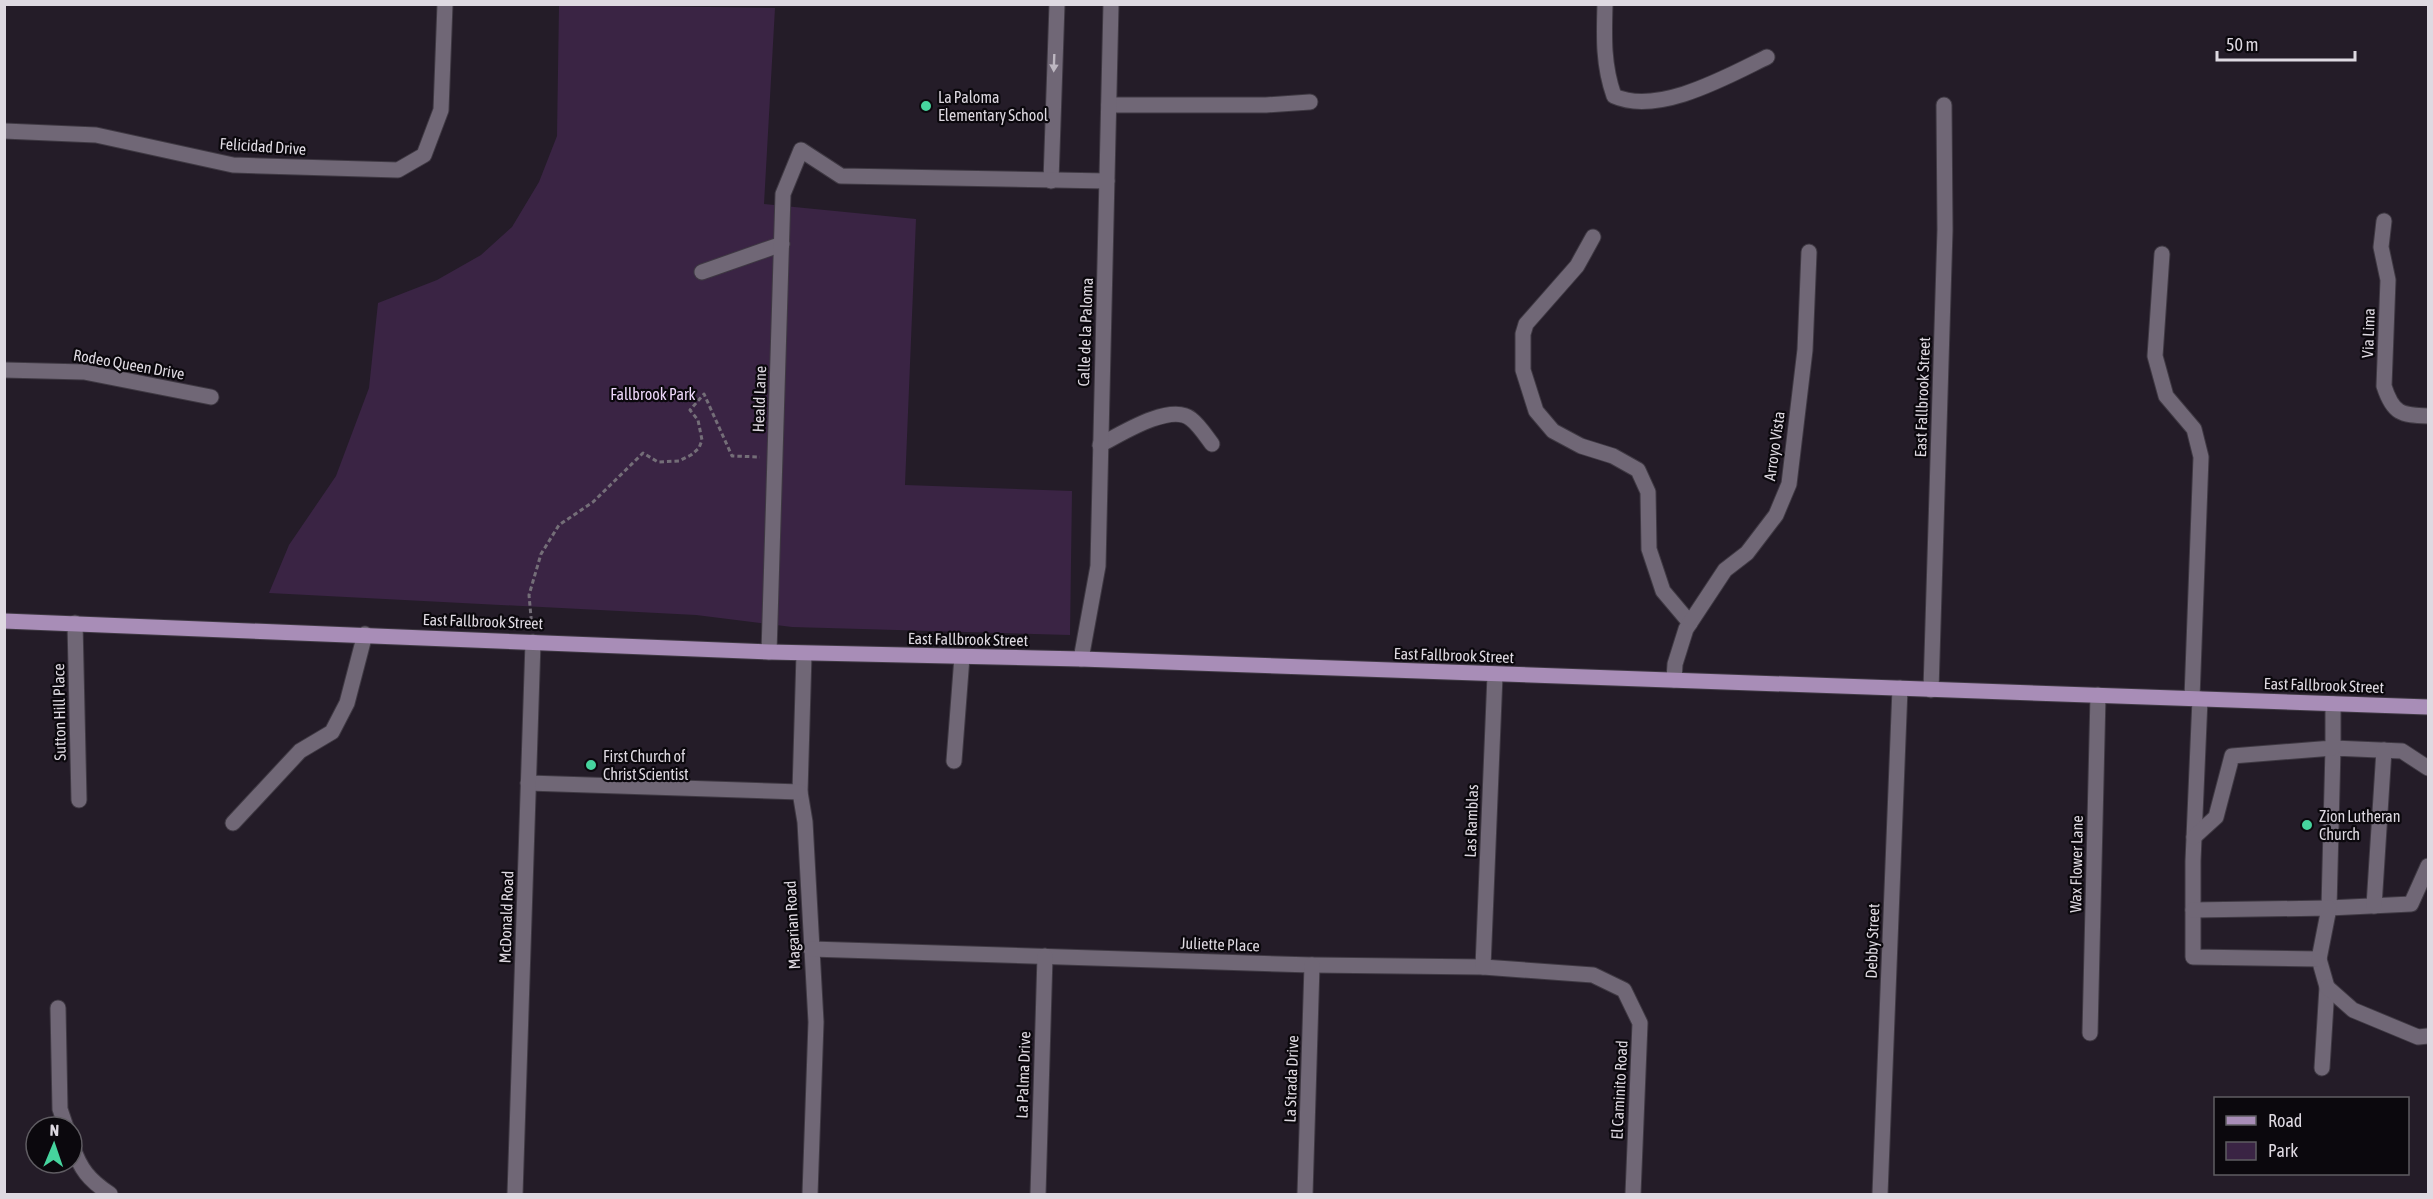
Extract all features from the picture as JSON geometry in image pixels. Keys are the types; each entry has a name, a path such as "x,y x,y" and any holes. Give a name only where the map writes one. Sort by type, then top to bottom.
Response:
{"main road":[{"name":"East Fallbrook Street","path":"4,621 364,634 804,654 1081,660 2428,707"}],"street":[{"name":"Felicidad Drive","path":"4,131 96,135 233,165 398,170 424,155 441,110 445,4"},
{"path":"1057,4 1051,181 1107,181"},
{"name":"Calle de la Paloma","path":"1081,660 1098,566 1111,4"},
{"path":"1605,4 1604,51 1607,76 1614,96 1626,101 1653,100 1683,93 1716,82 1767,57"},
{"path":"1109,105 1266,105 1310,102"},
{"name":"East Fallbrook Street","path":"1931,690 1944,230 1944,105"},
{"name":"Heald Lane","path":"769,652 783,194 801,150 841,176 1051,181"},
{"name":"Via Lima","path":"2384,221 2381,247 2388,280 2384,386 2389,403 2397,411 2409,415 2428,416"},
{"path":"1593,237 1577,266 1526,324 1523,334 1523,370 1536,411 1553,430 1581,446 1613,456 1638,470 1648,492 1649,549 1663,591 1690,623"},
{"path":"702,272 782,244"},
{"name":"Arroyo Vista","path":"1674,680 1674,664 1686,629 1725,570 1747,552 1776,515 1789,484 1805,350 1809,252"},
{"path":"2162,254 2155,356 2166,396 2194,429 2201,457 2193,957 2319,959"},
{"name":"Rodeo Queen Drive","path":"4,370 84,372 211,397"},
{"path":"1100,445 1151,419 1174,414 1183,414 1191,418 1212,444"},
{"name":"Sutton Hill Place","path":"75,623 79,800"},
{"path":"233,823 300,751 332,732 348,703 364,634"},
{"name":"McDonald Road","path":"515,1194 533,642"},
{"name":"Magarian Road","path":"804,654 800,792 805,822 816,1022 810,1194"},
{"path":"954,761 962,657"},
{"name":"Las Ramblas","path":"1483,968 1495,675"},
{"name":"Debby Street","path":"1880,1194 1900,688"},
{"name":"Wax Flower Lane","path":"2090,1033 2098,695"},
{"path":"2322,1068 2327,987 2319,959 2329,908 2333,704"},
{"path":"2194,837 2216,817 2232,756 2333,748 2402,751 2428,768"},
{"path":"2374,906 2384,750"},
{"path":"528,783 800,792"},
{"path":"2193,910 2411,904 2428,866"},
{"name":"Juliette Place","path":"811,949 1312,965 1483,968 1593,975 1624,990"},
{"name":"La Palma Drive","path":"1038,1194 1045,956"},
{"name":"La Strada Drive","path":"1305,1194 1312,965"},
{"path":"2327,987 2353,1010 2418,1037 2428,1036"},
{"name":"El Caminito Road","path":"1624,990 1640,1023 1633,1194"},
{"path":"58,1008 62,1115"},
{"path":"84,1174 93,1190 110,1194"}],"path":[{"path":"533,642 529,595 541,554 559,525 593,502 643,453 658,462 679,461 699,448 702,440 698,420 690,410 704,394 732,456 775,457"}],"green space":[{"name":"Fallbrook Park","path":"559,5 775,8 764,204 916,219 905,485 1072,491 1070,635 792,627 696,615 269,593 289,545 336,476 369,388 378,303 437,280 481,255 512,227 539,182 557,136"}],"place":[{"name":"La Paloma Elementary School","path":"926,106"},
{"name":"First Church of Christ Scientist","path":"591,765"},
{"name":"Zion Lutheran Church","path":"2307,825"}]}
